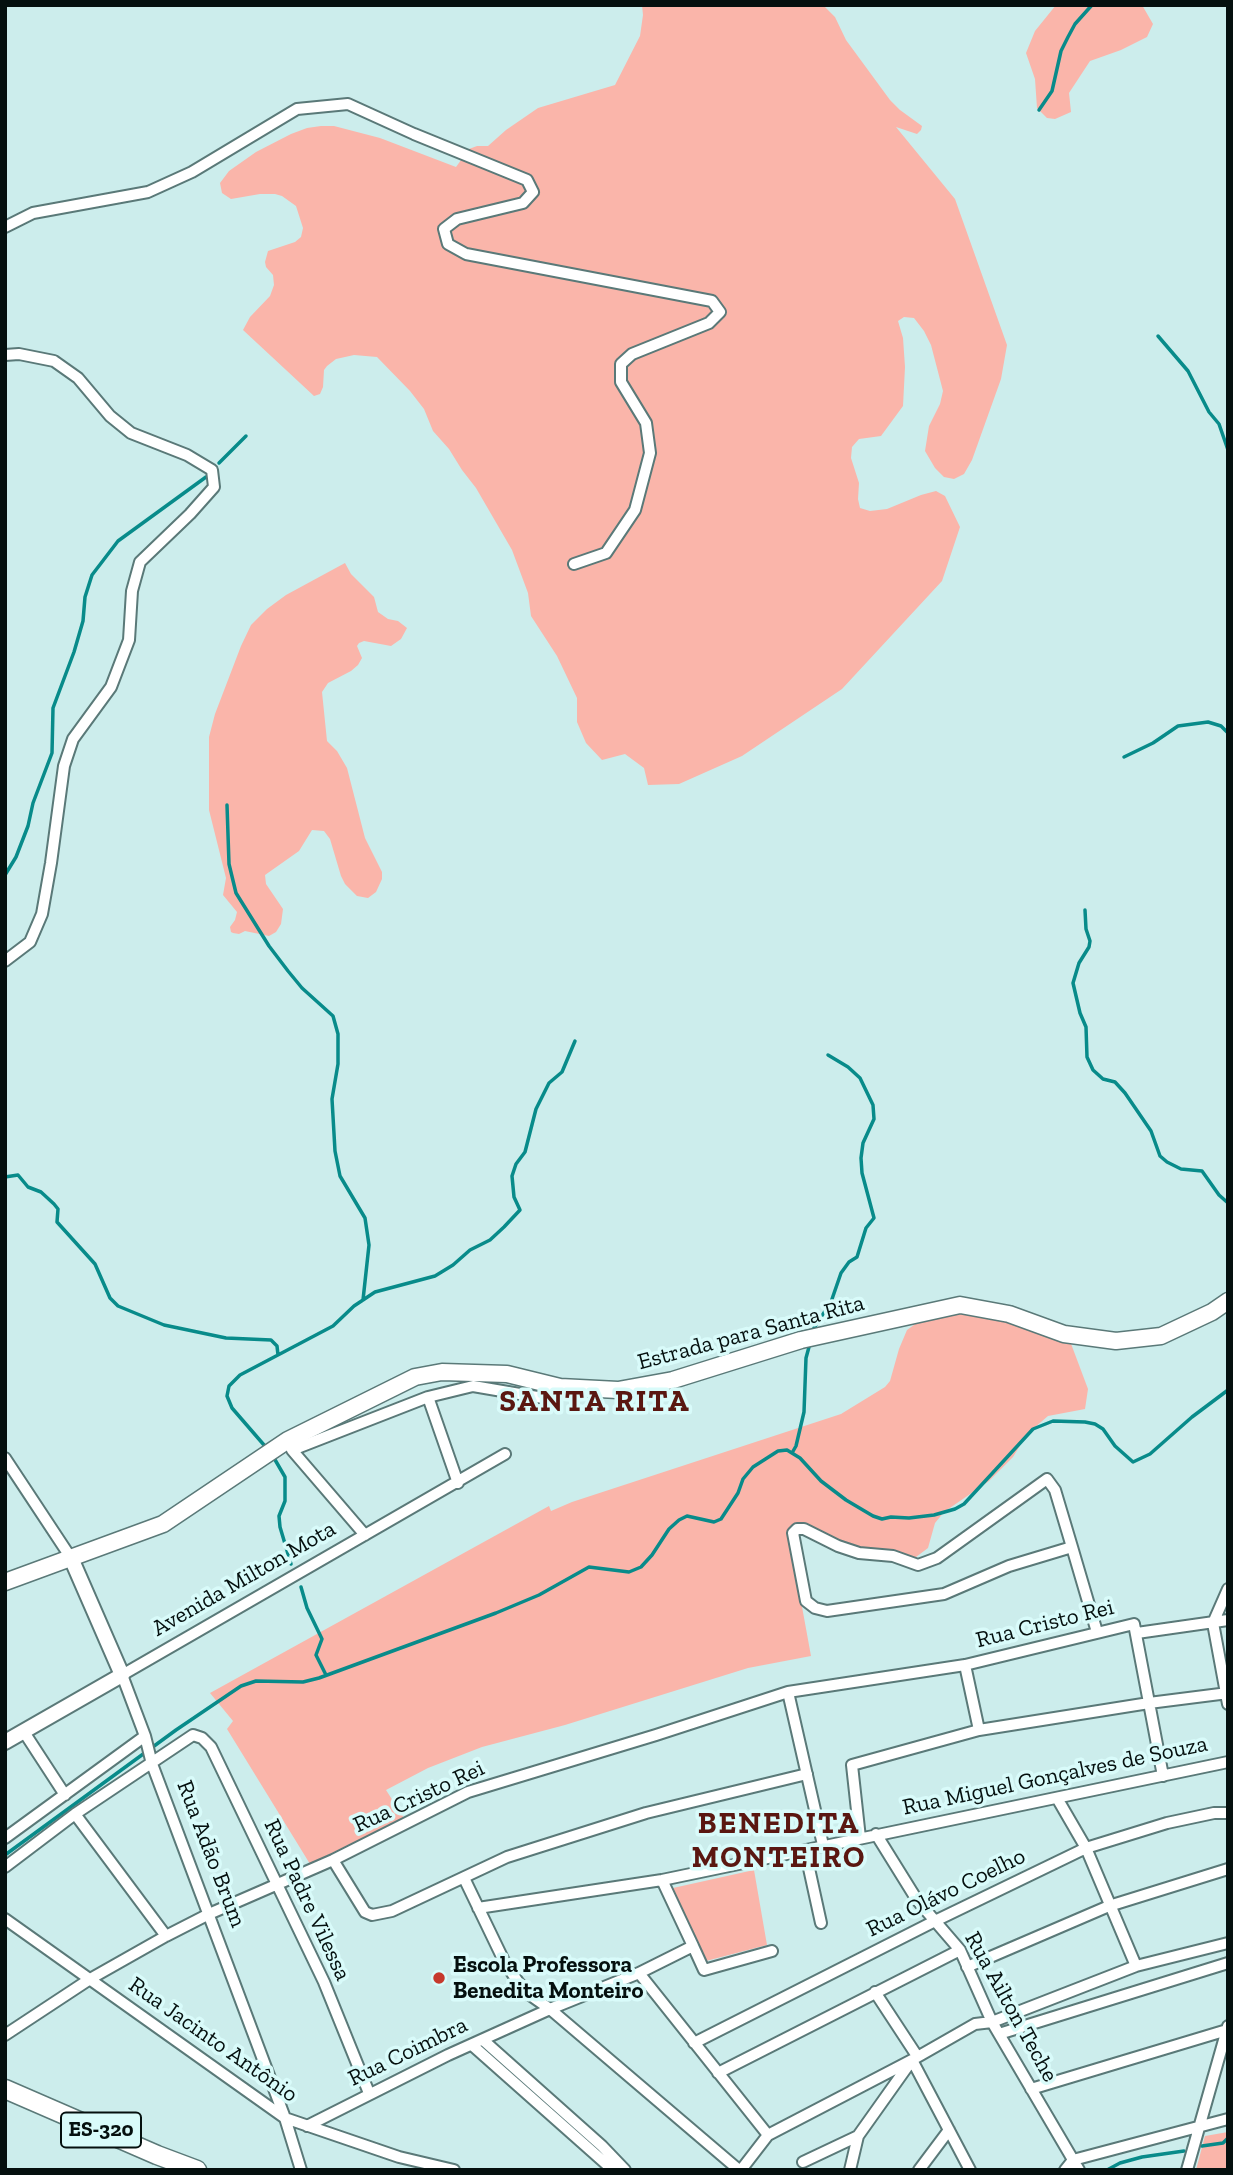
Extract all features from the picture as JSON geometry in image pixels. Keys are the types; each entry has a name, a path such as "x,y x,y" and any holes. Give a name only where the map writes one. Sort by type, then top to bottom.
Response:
{"main road":[{"name":"Estrada para Santa Rita","path":"5,1582 163,1524 290,1445 415,1377 442,1372 507,1374 560,1387 618,1390 673,1380 801,1340 960,1305 1009,1314 1065,1334 1116,1341 1161,1336 1212,1312 1228,1301"},
{"name":"ES-320","path":"5,2089 155,2162 197,2170"}],"street":[{"path":"5,227 33,213 148,192 192,172 297,109 348,104 527,180 533,192 523,204 457,219 444,229 448,244 466,254 712,301 720,312 709,323 632,354 621,364 621,382 646,423 650,453 635,510 606,553 574,564"},
{"path":"5,355 19,354 54,361 78,378 110,416 131,433 187,455 212,470 214,487 140,562 131,591 129,640 111,687 73,739 64,766 42,914 30,942 5,961"},
{"path":"365,1535 290,1445 428,1397 473,1386 548,1399 560,1387"},
{"path":"428,1397 458,1483"},
{"name":"Avenida Milton Mota","path":"5,1742 505,1454"},
{"path":"5,1458 71,1558"},
{"path":"1072,1547 1009,1566 944,1594 827,1611 815,1608 806,1601 793,1533 797,1529 804,1529 859,1553 893,1556 918,1565 937,1558 1047,1479 1055,1490 1072,1547 1097,1632"},
{"name":"Rua Adão Brum","path":"71,1558 122,1675 151,1761 285,2118 300,2170"},
{"path":"860,1838 852,1765 979,1730 1149,1703 1227,1697 1213,1623 1228,1589"},
{"name":"Rua Cristo Rei","path":"5,2035 90,1979 166,1936 209,1914 332,1860 468,1792 788,1692 965,1665 1097,1632 1228,1620"},
{"path":"1135,1628 1163,1776"},
{"name":"Rua Cristo Rei","path":"965,1665 979,1730"},
{"path":"788,1692 822,1845"},
{"path":"24,1732 65,1795"},
{"name":"Rua Padre Vilessa","path":"151,1761 194,1735 202,1738 211,1747 324,1982 369,2093"},
{"path":"6,1836 146,1740"},
{"path":"5,1867 151,1761"},
{"name":"Rua Miguel Gonçalves de Souza","path":"478,1908 662,1880 1228,1762"},
{"path":"332,1860 365,1912 372,1914 392,1911 507,1857 646,1813 807,1774"},
{"path":"1057,1798 1086,1848 1136,1966"},
{"name":"Rua Olávo Coelho","path":"694,2043 1086,1848 1167,1823 1214,1812 1228,1813"},
{"path":"75,1814 166,1936"},
{"name":"Rua Ailton Teche","path":"876,1834 917,1900 960,1950 992,2022 1076,2165"},
{"path":"805,1850 821,1923"},
{"path":"967,1966 1110,1906 1228,1869"},
{"path":"464,1878 504,1961 518,1982 740,2170 768,2135 975,2024 992,2022 1136,1966 1228,1943"},
{"path":"662,1880 704,1970 772,1951"},
{"name":"Rua Jacinto Antônio","path":"5,1919 285,2118 399,2157 454,2170"},
{"name":"Rua Coimbra","path":"307,2126 369,2093 478,2042 639,1973 693,1946"},
{"path":"718,2073 960,1950"},
{"path":"999,2034 1228,1963"},
{"path":"639,1973 768,2135"},
{"path":"874,1992 914,2058 970,2170"},
{"path":"1031,2089 1227,2028"},
{"path":"1187,2170 1227,2028"},
{"path":"478,2042 625,2170"},
{"path":"850,2170 859,2136 914,2058"},
{"path":"1065,2170 1228,2119"},
{"path":"919,2170 948,2130"},
{"path":"803,2162 859,2136"},
{"path":"599,2150 613,2170"}],"shaded area":[{"path":"642,5 823,5 835,17 846,40 890,100 922,126 917,134 896,127 955,199 1007,345 1001,379 972,460 964,474 954,479 944,477 925,451 929,426 943,391 931,345 914,318 904,317 898,321 903,338 905,367 903,406 881,436 859,439 852,447 851,458 859,483 860,508 870,511 887,509 936,491 945,496 960,527 942,581 842,689 742,756 679,784 648,785 644,768 625,754 602,760 586,743 577,722 577,698 557,656 531,616 528,593 512,550 476,488 433,431 424,409 410,391 377,357 354,355 336,359 327,366 320,394 314,396 243,330 250,317 270,296 274,285 273,275 265,262 268,251 295,242 301,237 303,228 296,206 282,196 260,194 231,199 222,193 220,183 229,171 256,152 291,134 321,126 334,126 380,138 456,167 469,149 488,146 538,108 615,85 640,36"},
{"path":"1056,5 1142,5 1153,24 1147,37 1090,61 1069,93 1071,112 1055,119 1047,118 1037,108 1035,79 1026,53 1035,31"},
{"path":"345,563 351,574 374,597 378,612 407,628 401,639 391,646 364,641 359,643 357,646 362,658 358,665 328,683 322,692 327,741 347,768 365,838 382,872 382,879 376,892 368,898 357,896 341,876 330,839 324,831 312,830 299,851 265,875 266,884 283,909 281,924 276,932 269,936 245,931 233,933 230,927 237,912 223,895 226,878 209,810 209,737 215,714 251,625 286,595"},
{"path":"960,1310 1067,1333 1088,1389 1085,1409 1048,1416 1027,1434 1013,1457 989,1481 944,1512 935,1523 928,1548 916,1557 899,1557 853,1549 798,1526 788,1530 811,1656 748,1668 565,1725 482,1747 428,1768 386,1790 404,1818 310,1864 227,1729 233,1721 210,1693 549,1506 551,1511 841,1414 885,1387 890,1381 907,1330 922,1319"},
{"path":"754,1870 767,1945 706,1961 673,1888"},
{"path":"1228,2132 1228,2170 1196,2170 1205,2136"}],"waterway":[{"path":"1039,110 1052,91 1061,51 1068,37 1075,24 1092,5"},
{"path":"1158,336 1188,371 1209,412 1219,424 1228,450"},
{"path":"219,463 246,436"},
{"path":"5,875 16,857 28,826 33,803 52,753 53,708 74,652 92,575 118,541 206,477"},
{"path":"1124,757 1153,743 1178,726 1208,722 1221,726 1228,733"},
{"path":"227,805 229,864 236,893 288,971 302,988 333,1016 338,1034 338,1064 332,1099 335,1151 340,1176 365,1218 369,1245 363,1300"},
{"path":"1085,910 1090,941 1073,983 1086,1027 1087,1057 1093,1070 1103,1079 1115,1082 1125,1093 1151,1131 1160,1156 1181,1169 1202,1171 1228,1203"},
{"path":"264,1445 232,1408 227,1396 229,1386 240,1375 333,1326 354,1306 375,1292 435,1276 470,1250 490,1240 504,1227 520,1210 514,1197 512,1176 516,1164 525,1152 536,1109 549,1083 562,1072 575,1041"},
{"path":"814,1328 831,1302 841,1273 849,1262 857,1257 866,1228 874,1218 862,1173 861,1158 863,1143 874,1119 873,1105 860,1078 828,1055"},
{"path":"5,1177 18,1175 28,1187 41,1192 54,1204 58,1209 57,1222 95,1264 110,1298 118,1306 164,1325 226,1338 271,1340 277,1346 278,1355"},
{"path":"792,1453 804,1412 806,1358 809,1347"},
{"path":"5,1855 241,1686 256,1681 303,1682 319,1678 496,1613 539,1595 589,1567 629,1572 641,1567 669,1529 679,1520 687,1516 714,1522 721,1519 738,1493 743,1479 753,1467 778,1451 787,1450 800,1458 821,1481 873,1516 882,1519 934,1515 964,1504 1033,1429 1053,1421 1095,1424 1103,1429 1115,1446 1133,1462 1150,1454 1228,1390"},
{"path":"274,1458 285,1477 285,1501 279,1516 291,1564"},
{"path":"301,1587 307,1608 322,1639 316,1655 326,1675"},
{"path":"1202,2146 1223,2143 1228,2138"},
{"path":"1107,2170 1142,2157 1184,2151"}],"place":[{"name":"Escola Professora Benedita Monteiro","path":"439,1978"}],"district":[{"name":"SANTA RITA","path":"595,1402"},
{"name":"BENEDITA MONTEIRO","path":"779,1841"}]}
